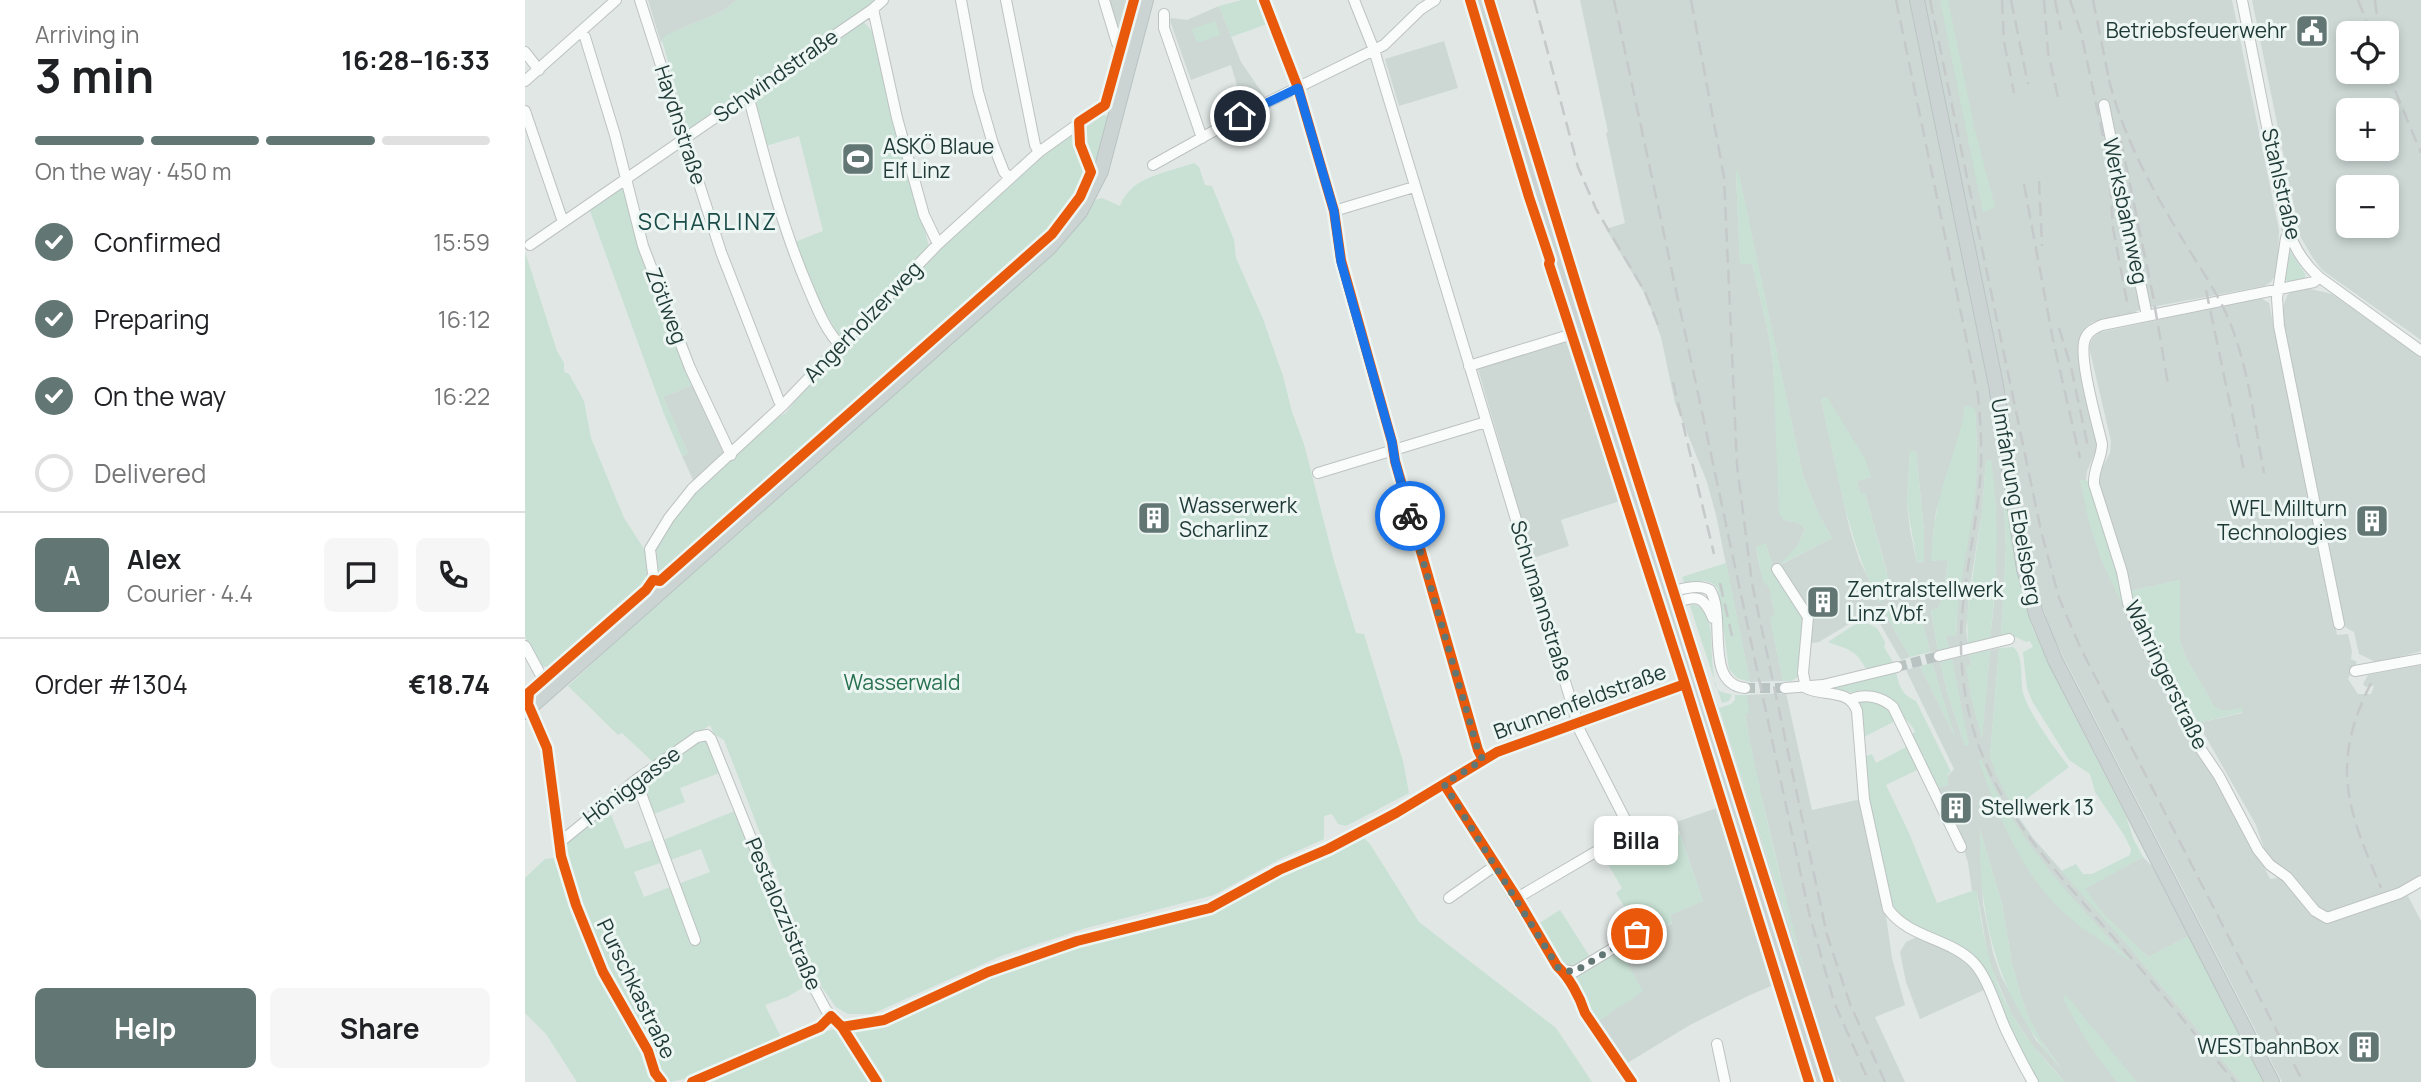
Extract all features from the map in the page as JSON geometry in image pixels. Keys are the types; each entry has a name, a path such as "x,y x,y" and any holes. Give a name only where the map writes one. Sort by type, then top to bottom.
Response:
{"main road":[{"path":"530,708 909,373 1065,231 1097,183 1146,0"},
{"path":"1481,0 1582,331 1821,1082"},
{"name":"Umfahrung Ebelsberg","path":"1917,0 1996,385 2024,569 2036,614 2073,696 2272,1082"}],"street":[{"path":"525,81 616,0"},
{"name":"Haydnstraße","path":"640,0 744,314 779,401 783,405"},
{"name":"Schwindstraße","path":"530,245 883,0"},
{"path":"961,0 986,123 1004,172 1010,178"},
{"path":"1006,0 1035,145 1039,152"},
{"path":"1104,0 1117,43 1132,51"},
{"path":"1264,0 1298,88 1334,211 1341,260 1483,760"},
{"name":"Schumannstraße","path":"1354,0 1374,50 1580,732 1625,817 1628,830 1621,837 1517,898"},
{"path":"1153,165 1246,113 1384,45 1421,9 1435,0"},
{"name":"Stahlstraße","path":"2242,0 2290,235 2301,258 2319,277 2421,351"},
{"path":"873,9 897,118 924,215 938,244"},
{"path":"1164,14 1164,28 1202,138"},
{"name":"Zötlweg","path":"580,32 585,37 643,246 708,408 731,455"},
{"path":"525,52 539,70"},
{"path":"748,95 769,175 793,250 824,322 841,346"},
{"name":"Angerholzerweg","path":"544,681 646,590 653,580 650,554 655,539 692,489 783,405 938,244 1010,178 1039,152 1110,101 1121,101"},
{"name":"Werksbahnweg","path":"2104,105 2147,316"},
{"path":"525,111 563,222"},
{"path":"1334,211 1414,187"},
{"path":"2290,235 2286,238 2277,311 2282,348 2339,624"},
{"name":"Wahringerstraße","path":"2319,277 2314,282 2102,325 2085,336 2083,357 2102,444 2094,484 2122,572 2127,603 2199,745 2219,776 2258,850 2287,877 2315,911 2327,918 2400,893 2421,881"},
{"path":"1469,366 1582,331"},
{"path":"1318,473 1486,422"},
{"path":"1777,569 1808,617 1803,673 1807,688"},
{"path":"1667,599 1696,587 1707,588 1713,595 1723,674 1734,686 1745,688"},
{"path":"1939,656 2009,639"},
{"path":"525,646 544,681 530,708 525,727"},
{"path":"2355,671 2421,659"},
{"path":"1785,688 1807,688 1897,667"},
{"name":"Brunnenfeldstraße","path":"1336,844 1515,744 1693,682"},
{"path":"1807,688 1820,693 1845,696 1855,704 1859,719 1864,799 1888,909 1893,917 1907,927 1955,949 1976,965 2033,1082"},
{"path":"1851,699 1857,696 1878,698 1893,706 1961,847"},
{"name":"Purschkastraße","path":"530,708 547,748 565,872 603,972 648,1051 661,1082"},
{"name":"Höniggasse","path":"559,843 636,780 697,737 707,735"},
{"name":"Pestalozzistraße","path":"707,735 714,743 789,937 810,981 877,1082"},
{"path":"636,780 695,940"},
{"path":"1444,784 1517,898 1556,966 1563,971 1574,972 1637,934"},
{"path":"1449,898 1496,865"},
{"path":"1582,1004 1585,1013 1632,1082"},
{"path":"692,1082 820,1027 831,1016"},
{"path":"1717,1044 1725,1082"}],"shaded area":[{"path":"648,0 737,0 721,12 678,30 661,43"},
{"path":"1107,0 1132,0 1121,38"},
{"path":"1580,0 1909,0 1991,392 2003,478 2006,548 2001,635 1990,638 1995,595 1996,508 1991,460 1986,460 1982,512 1970,587 1966,631 1968,643 1949,648 1946,636 1956,635 1958,598 1975,495 1975,410 1965,405 1963,423 1936,512 1933,535 1932,561 1948,559 1943,598 1938,608 1931,611 1938,651 1930,652 1920,611 1883,610 1910,657 1901,660 1872,610 1819,642 1812,643 1773,568 1766,544 1756,547 1775,615 1770,618 1783,681 1750,682 1716,515 1707,482 1675,403 1661,337 1646,296 1606,229 1625,223 1606,133 1608,132","holes":["1738,171 1803,476 1832,538 1782,564 1798,545 1805,529 1799,523 1784,520 1778,495 1778,434 1773,365 1752,264 1740,263","1827,397 1871,477 1857,481 1860,494 1865,493 1887,572 1880,603 1859,559 1850,530 1821,399","1910,451 1916,451 1924,530 1924,562 1917,563 1907,504"]},
{"path":"1924,0 2232,0 2279,230 2276,274 2271,282 2264,286 2141,309 2092,322 2085,328 2079,343 2079,355 2097,448 2086,480 2080,480 2101,559 2133,625 2270,879 2283,877 2313,914 2340,918 2408,896 2421,921 2421,1082 2282,1082 2053,637 2033,580 2005,391"},
{"path":"2252,0 2421,0 2421,340 2322,270 2300,236"},
{"path":"1219,6 1241,62 1265,97 1247,107 1239,92 1231,65 1191,80 1170,21 1171,18 1187,20"},
{"path":"1444,41 1458,88 1399,106 1385,59"},
{"name":"WFL Millturn Technologies","path":"2306,288 2332,294 2421,357 2421,651 2378,663 2359,654 2354,632 2342,622 2286,347 2283,309 2285,301 2288,294"},
{"path":"2261,298 2269,303 2337,635 2348,634 2351,659 2357,662 2348,679 2358,694 2371,694 2374,686 2366,687 2363,684 2368,675 2421,665 2421,876 2403,888 2333,912 2322,913 2267,857 2256,825 2198,723 2242,713 2242,708 2226,711 2214,706 2185,656 2180,640 2180,580 2129,591 2098,480 2110,453 2111,441 2089,347 2092,339 2098,333 2106,331"},
{"path":"1571,337 1623,500 1561,520 1569,546 1533,558 1478,367"},
{"path":"695,384 727,454 694,482 682,456 688,453 663,397"},
{"path":"1999,648 1990,756 2013,809 2033,838 2131,949 2241,1082 2065,1082 2032,1045 2011,1013 1989,962 1977,892 1972,891 1963,846 1937,789 1954,769 1906,670 1920,666 1952,731 1932,663 1940,661 1965,746 1968,745 1952,659 1969,655 1971,666 1967,667 1971,696 1982,737 1990,650","holes":["1980,830 2002,904 2012,964 2021,996 2040,1039 2061,1068 2036,1040 2001,976 1993,953 1983,904"]},
{"path":"1712,688 1800,959 1755,769 1745,714 1747,695 1786,693 1812,810 1861,799 1886,916 1892,958 1905,1005 1875,1017 1905,1082 1841,1082 1837,1074 1839,1082 1831,1082 1706,690"},
{"path":"1720,807 1776,984 1690,1025 1624,1065 1595,1023 1642,991 1621,952 1672,923 1670,915 1703,901 1676,822"},
{"path":"2143,857 2154,868 2189,936 2148,957 2104,915 2084,889"},
{"path":"1917,937 1954,952 1974,969 1984,990 1920,1019 1906,982 1900,952 1906,942"}],"green space":[{"path":"737,0 877,0 833,43 864,22 876,36 929,247 842,340 821,305 795,242 823,231 799,136 766,146 750,89 688,131 662,40 666,35 721,12"},
{"path":"1242,0 1258,0 1267,24 1231,37 1219,6"},
{"path":"1940,0 1948,0 1974,126 1995,207 1983,213"},
{"path":"1215,21 1220,35 1197,43 1192,29"},
{"path":"1103,115 1109,116 1109,126 1097,170 1077,207 1051,241 662,585 660,583 1052,234 1077,203 1091,175 1091,162 1082,141 1082,130"},
{"path":"1077,127 1080,148 1089,172 1078,196 1051,232 668,571 658,570 654,549 671,521 687,503 771,421 786,413 800,394 899,289 968,220 1003,187"},
{"name":"Wasserwald","path":"1194,163 1199,167 1205,185 1212,186 1234,240 1236,258 1263,319 1283,376 1304,444 1334,561 1356,633 1364,634 1403,761 1409,793 1346,826 1338,824 1332,814 1324,816 1324,839 1282,858 1214,895 1086,928 1001,956 872,1014 848,1014 836,1007 821,986 724,740 714,734 710,725 654,763 622,733 618,735 568,686 1090,201 1102,198 1120,206 1132,188 1141,182"},
{"path":"1738,170 1803,476 1832,538 1779,565 1798,545 1805,529 1799,523 1784,520 1779,513 1773,365 1752,264 1740,264"},
{"path":"623,185 695,384 663,397 688,453 682,456 664,414 589,208"},
{"path":"2290,251 2306,275 2303,279 2288,282 2285,279"},
{"path":"525,252 557,351 564,363 564,372 569,374 584,401 591,438 624,518 646,552 649,570 647,585 552,668 541,666 525,637"},
{"path":"1827,397 1865,459 1871,477 1857,481 1860,493 1865,493 1889,581 1888,590 1880,603 1859,554 1844,503 1821,399"},
{"path":"1965,405 1975,409 1975,496 1956,636 1946,636 1949,648 1938,651 1931,610 1938,608 1943,598 1948,560 1931,561 1932,542 1941,494"},
{"path":"1910,451 1916,451 1924,530 1924,562 1917,563 1907,504"},
{"path":"1986,460 1991,460 1996,504 1997,549 1990,638 1968,643 1967,616 1982,512"},
{"path":"2003,478 2018,576 2032,627 2126,816 2143,857 2085,889 2104,915 2148,957 2189,936 2263,1082 2241,1082 2131,949 2061,871 2076,864 2083,874 2092,874 2130,855 2131,849 2095,792 2090,774 2069,760 2032,701 2027,688 2023,652 2033,647 2030,641 2001,635 2006,548"},
{"path":"2080,480 2091,484 2113,552 2125,610 2101,559"},
{"path":"1766,544 1773,568 1804,615 1799,673 1798,677 1791,681 1783,681 1770,618 1775,615 1769,587 1763,582 1756,546"},
{"path":"1726,563 1750,682 1737,678 1729,669 1718,589 1707,581 1685,585 1682,577"},
{"path":"2180,580 2180,640 2185,656 2214,706 2223,710 2242,708 2243,712 2198,723 2176,680 2138,623 2129,591"},
{"path":"1692,604 1699,607 1708,619 1714,680 1690,606"},
{"path":"1883,610 1920,611 1930,652 1910,657"},
{"path":"1865,622 1877,628 1893,662 1866,669 1854,653 1828,642 1854,625"},
{"path":"2013,647 2019,656 2026,702 2043,732 2069,767 2013,809 1990,756 1999,648"},
{"path":"1990,650 1982,740 1966,666 1971,665 1969,655"},
{"path":"1952,659 1969,745 1965,746 1940,661"},
{"path":"1932,663 1956,739 1920,666"},
{"path":"1896,672 1902,690 1916,701 1951,772 1948,774 1948,785 1937,789 1925,766 1925,757 1916,751 1911,737 1915,731 1902,716 1875,700 1829,689"},
{"path":"1717,688 1732,695 1729,701 1722,703"},
{"path":"1735,695 1747,695 1749,712 1745,715 1759,782 1808,983 1719,708 1731,704"},
{"path":"1881,701 1897,720 1864,737 1858,702"},
{"path":"708,740 722,772 680,788 685,802 651,815 639,782 694,742"},
{"path":"1908,746 1919,769 1886,785 1937,903 1972,891 1977,892 1987,948 2003,995 2028,1039 2065,1082 2037,1082 1982,968 1903,920 1890,905 1868,801 1863,757 1872,754 1876,763"},
{"path":"1981,759 1995,788 2028,842 2067,892 2132,963 2070,918 2034,879 2002,821 1979,761"},
{"path":"608,807 625,849 655,839 663,862 634,872 644,897 710,872 701,849 668,861 661,841 737,810 809,984 787,997 765,1005 783,1041 696,1076 671,1082 661,1078 592,938 563,849"},
{"path":"1980,830 2002,904 2012,964 2021,996 2040,1039 2061,1069 2022,1016 1997,958 1983,895"},
{"path":"1639,832 1645,847 1680,834 1703,901 1670,915 1672,922 1644,939 1616,893 1622,888 1602,854"},
{"path":"1361,835 1370,844 1419,922 1556,1028 1592,1082 886,1082 873,1059 885,1082 879,1082 848,1028 873,1026 899,1018 1006,968 1083,943 1219,907 1282,872"},
{"path":"554,858 558,861 657,1082 577,1082 546,1034 525,1013 525,878 545,859"},
{"path":"1560,910 1592,960 1572,966 1564,964 1553,952 1538,924"},
{"path":"1619,949 1643,991 1595,1023 1570,979"},
{"path":"2066,995 2137,1082 2117,1082 2081,1031 2063,998"},
{"path":"839,1027 874,1082 706,1082 784,1047"}],"tunnel":[{"path":"1897,667 1939,656"},
{"path":"1745,688 1785,688"}],"tram line":[{"path":"1496,0 1598,334 1836,1082"}],"railway":[{"path":"1534,0 1578,167 1596,209 1645,292 1659,327"},
{"path":"1614,0 1809,913 1834,1002 1869,1082"},
{"path":"1691,0 1724,177 1737,465 1752,583 1827,935 1850,1004 1885,1082"},
{"path":"1896,0 1978,395 1980,478 1961,628 1965,695 1976,737 1991,775 2011,811 2035,844 2235,1082"},
{"path":"1930,0 2041,531 2059,598 2081,649 2303,1082"},
{"path":"2002,0 2004,41 2014,93"},
{"path":"2011,0 2028,84"},
{"path":"2044,0 2048,52 2059,102"},
{"path":"2055,0 2061,30"},
{"path":"2070,0 2081,33 2109,164 2113,228 2127,302"},
{"path":"2093,0 2111,89"},
{"path":"2358,0 2366,21"},
{"path":"2375,0 2378,21"},
{"path":"2109,80 2121,120 2146,176 2215,292 2234,332 2249,392 2264,473"},
{"path":"2392,84 2421,153"},
{"path":"2121,141 2168,384"},
{"path":"2039,181 2042,246"},
{"path":"2024,184 2053,340 2080,458"},
{"path":"2206,290 2245,475"},
{"path":"2059,328 2071,367 2088,447"},
{"path":"1673,382 1714,554"},
{"path":"1720,583 1732,636"},
{"path":"2371,683 2350,738 2348,786 2359,834 2381,888"}],"cycle path":[{"path":"525,696 646,590 653,580 660,581 1052,234 1080,197 1091,172 1080,144 1079,122 1105,105 1134,0"},
{"path":"1264,0 1298,88 1334,211 1341,260 1395,461 1483,760"},
{"path":"1470,0 1550,260 1549,264 1685,684 1809,1082"},
{"path":"1489,0 1582,303 1829,1082"},
{"path":"842,1027 884,1020 988,972 1077,941 1210,908 1279,870 1328,849 1396,813 1497,752 1685,684"},
{"path":"529,693 528,704 547,748 561,856 576,905 603,972 648,1051 655,1073 662,1082"},
{"path":"1444,784 1557,966 1574,988 1585,1013 1632,1082"},
{"path":"692,1082 820,1027 831,1016 842,1027 877,1082"}],"way so far":[{"path":"1410,516 1483,760 1444,784 1559,969 1574,972 1581,969 1637,934"}],"place":[{"name":"Betriebsfeuerwehr","path":"2312,31"},
{"name":"ASKÖ Blaue Elf Linz","path":"858,159"},
{"name":"Wasserwerk Scharlinz","path":"1154,518"},
{"name":"WFL Millturn Technologies","path":"2372,521"},
{"name":"Zentralstellwerk Linz Vbf.","path":"1823,602"},
{"name":"Stellwerk 13","path":"1956,808"},
{"name":"Billa","path":"1637,934"},
{"name":"WESTbahnBox","path":"2364,1047"}],"district":[{"name":"SCHARLINZ","path":"708,222"}],"route":[{"path":"1240,116 1298,88 1334,211 1341,262 1410,516"}]}
